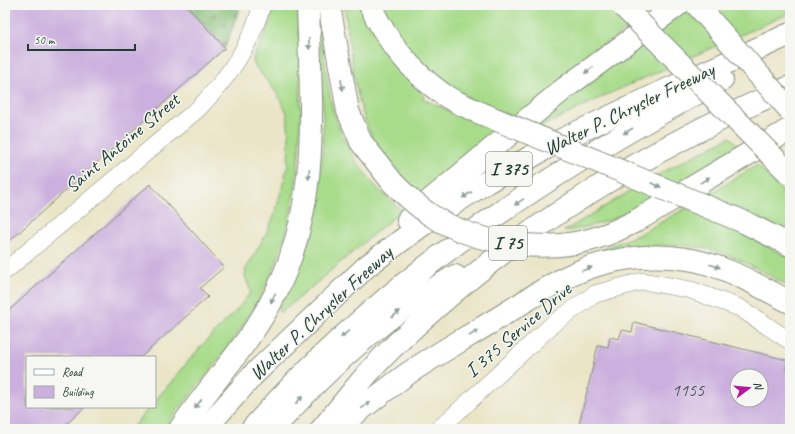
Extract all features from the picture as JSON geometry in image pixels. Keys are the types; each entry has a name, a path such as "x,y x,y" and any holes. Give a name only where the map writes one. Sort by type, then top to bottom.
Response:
{"highway":[{"path":"180,429 246,344 270,304 285,273 302,222 309,178 312,125 308,5"},
{"name":"I 75","path":"328,5 348,111 361,142 377,165 393,183 432,216 456,228 498,242 536,246 576,243 605,235 636,221 790,129"},
{"path":"370,5 381,29 408,65 441,93 478,112 744,222 790,245"},
{"path":"367,266 416,212 565,88 678,5"},
{"path":"697,5 790,110"},
{"path":"629,6 790,174"},
{"name":"Walter P. Chrysler Freeway","path":"205,429 255,373 367,266 433,217 463,197 555,143 662,92 790,34"},
{"path":"252,429 303,373 354,326 399,287 482,227 586,155 662,112 790,44"},
{"path":"273,429 305,394 336,364 404,308 545,221 606,181 663,148 745,107 790,87"},
{"path":"322,429 370,370 418,324 466,280 545,221"},
{"path":"336,429 391,386 434,357 556,283 591,267 634,258 669,257 686,259 703,262 738,275 785,301"}],"street":[{"name":"Saint Antoine Street","path":"5,271 199,108 221,84 252,35 262,5"},
{"name":"I 375 Service Drive","path":"439,429 554,323 573,308 595,294 643,281 691,290 740,308 790,341"}],"green space":[{"path":"190,5 241,5 225,48 188,7"},
{"path":"275,5 297,5 300,79 299,153 295,190 288,226 277,261 261,295 240,331 163,429 131,429 149,408 156,408 156,400 203,344 236,311 251,292 245,276 246,269 265,236 275,214 288,165 289,137 287,113 276,92 255,66 253,60 254,55 266,33"},
{"path":"344,5 360,5 386,53 399,68 425,92 423,99 496,132 473,151 466,152 421,194 388,159 372,136 366,122 357,90"},
{"path":"382,5 605,5 627,29 579,64 518,118 477,104 437,77 420,62 402,41"},
{"path":"689,5 790,5 790,13 604,96 541,127 533,124"},
{"path":"319,29 321,29 326,75 331,102 341,133 357,162 367,176 389,200 402,210 281,313 278,310 297,269 309,236 317,200 323,127"},
{"path":"730,137 738,145 655,198 633,210 611,219 588,227 564,231 657,175"},
{"path":"757,165 790,199 790,236 763,220 708,195"},
{"path":"686,208 733,229 790,258 790,287 726,254 704,248 665,245 601,250 640,234"}],"building":[{"path":"5,5 186,5 225,48 5,245"},
{"path":"150,184 224,267 200,288 208,297 142,356 26,356 26,408 84,408 61,429 5,429 5,314"},
{"path":"634,322 787,360 785,370 790,371 790,429 677,429 661,425 660,429 578,429 598,345 608,347 610,337 619,339 622,330 632,332"}]}
